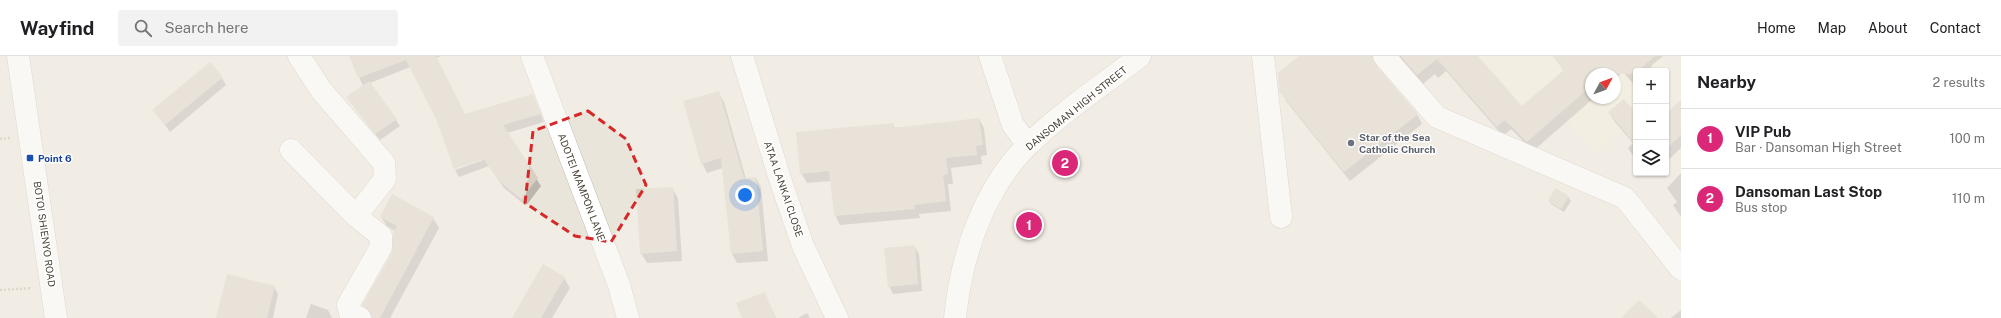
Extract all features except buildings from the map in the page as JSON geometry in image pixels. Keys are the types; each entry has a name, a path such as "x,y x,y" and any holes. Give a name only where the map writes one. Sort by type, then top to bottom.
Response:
{"street":[{"name":"BOTOI SHIENYO ROAD","path":"18,56 56,318"},
{"path":"300,56 321,90 384,164 385,179 356,216"},
{"name":"ADOTEI MAMPON LANE","path":"532,56 619,285 628,318"},
{"name":"ATAA LANKAI CLOSE","path":"742,56 780,179 798,231 837,318"},
{"path":"990,56 1013,124 1028,145"},
{"name":"DANSOMAN HIGH STREET","path":"955,318 968,253 984,210 1002,176 1028,145 1140,56"},
{"path":"1263,56 1281,217"},
{"path":"1384,56 1437,117 1625,198 1681,269"},
{"path":"291,150 356,216 381,236 381,247 348,305 350,313 360,318"}],"path":[{"path":"0,290 52,287"}],"highlighted area":[{"path":"588,111 626,139 646,185 611,242 575,236 525,203 533,131"}],"shaded area":[{"path":"0,56 1681,56 1681,318 0,318"},
{"path":"1431,56 1657,56 1668,68 1633,68 1633,121 1597,153 1539,89 1497,127"},
{"path":"1669,69 1679,79 1669,88"}],"place":[{"name":"Star of the Sea Catholic Church","path":"1351,143"},
{"name":"Point 6","path":"30,158"},
{"name":"Dansoman Last Stop","path":"1065,163"},
{"name":"VIP Pub","path":"1029,225"}]}
